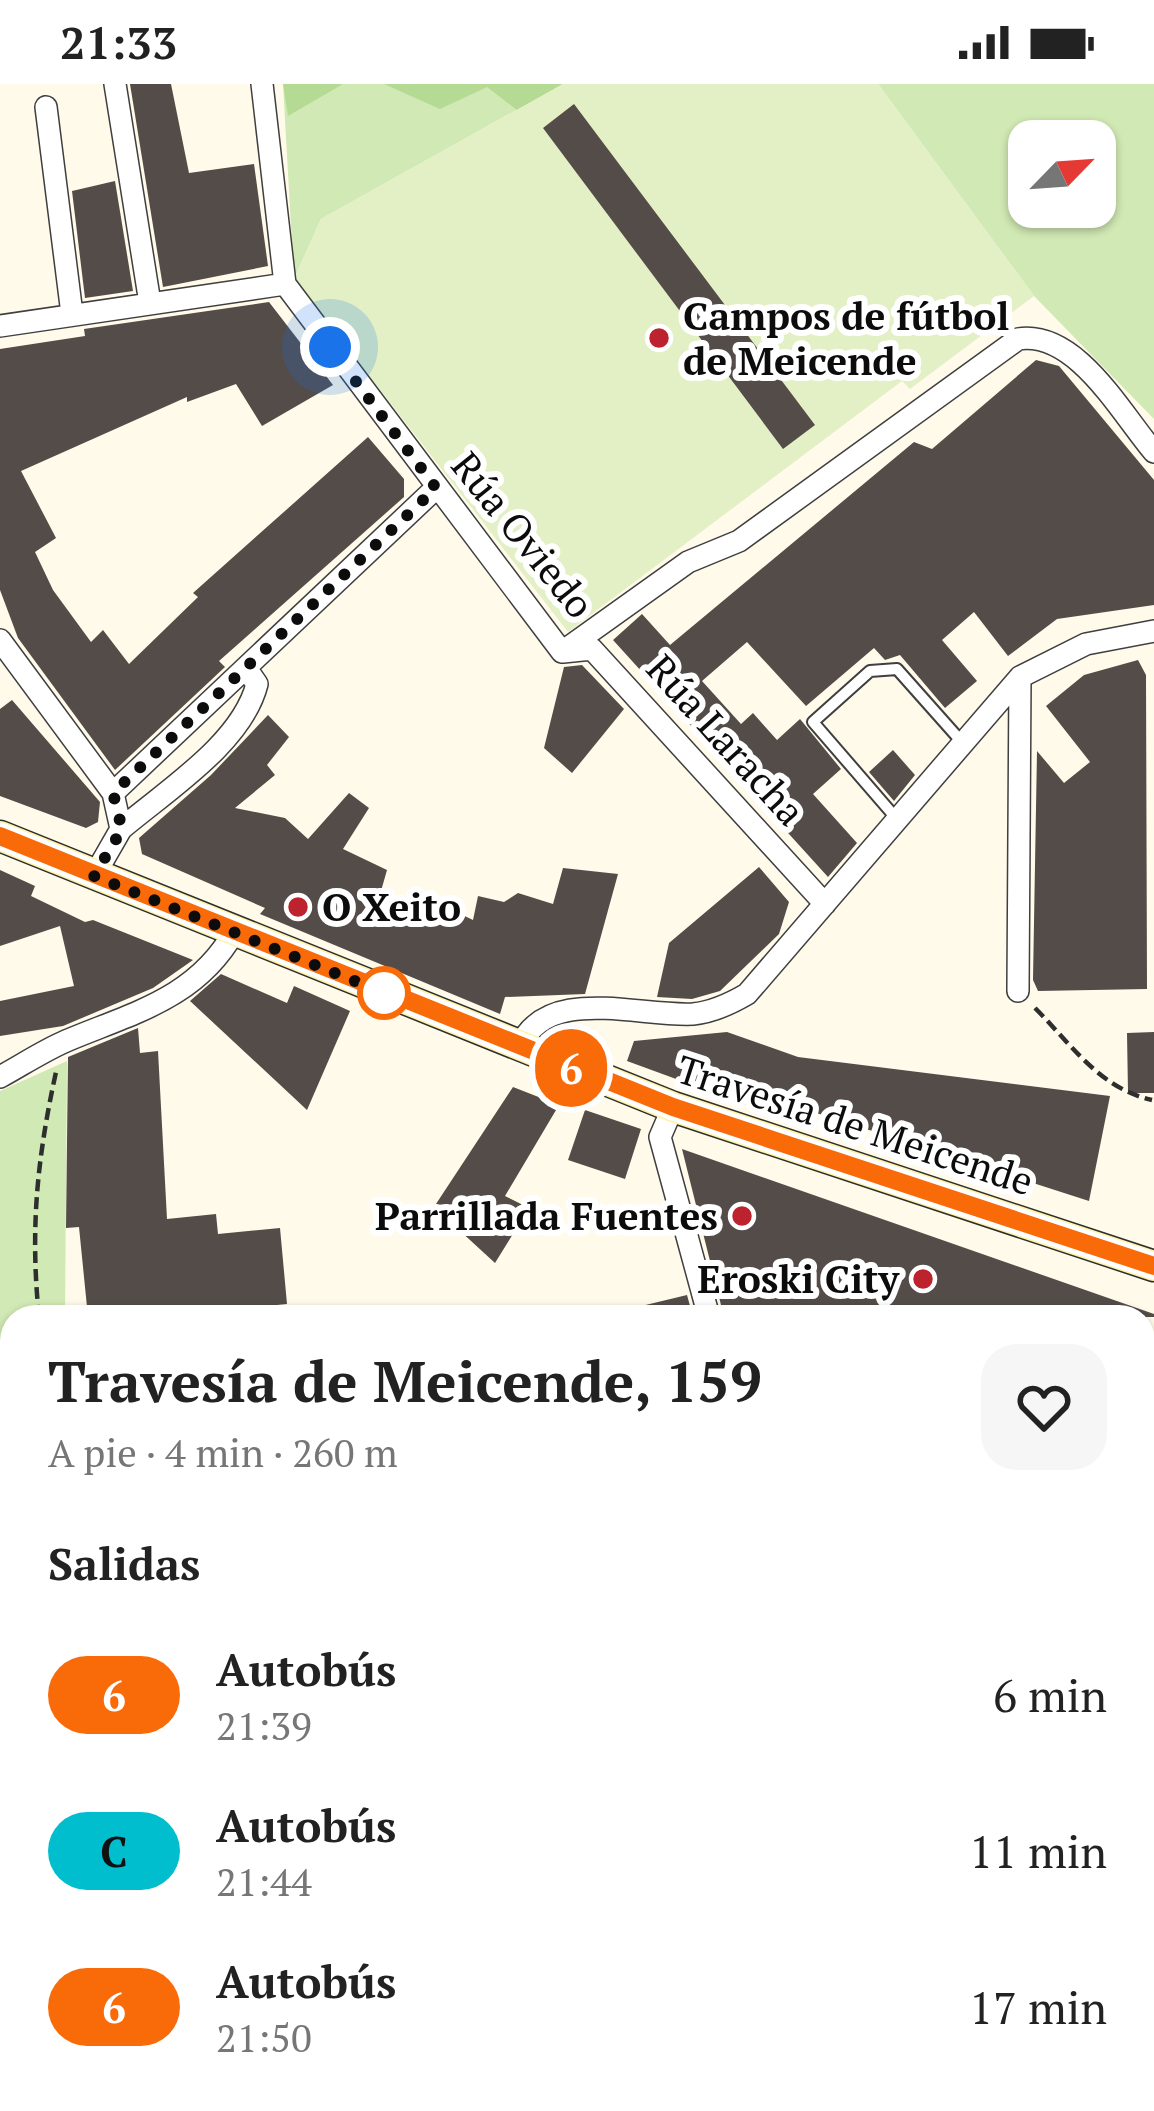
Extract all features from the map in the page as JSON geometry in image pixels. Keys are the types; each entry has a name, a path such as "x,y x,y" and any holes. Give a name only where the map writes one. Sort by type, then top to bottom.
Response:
{"main road":[{"name":"Travesía de Meicende","path":"0,836 673,1107 1154,1266"}],"street":[{"path":"115,84 150,303"},
{"path":"0,326 285,284 262,84"},
{"path":"46,107 72,314"},
{"name":"Rúa Oviedo","path":"285,284 562,652 688,562 739,541 1018,339 1040,335 1066,349 1154,452"},
{"path":"113,793 436,488"},
{"path":"519,1048 529,1026 548,1015 573,1010 695,1014 725,1007 747,994 1020,677 1086,644 1154,631"},
{"path":"0,640 113,793 122,829"},
{"name":"Rúa Laracha","path":"562,652 592,649 825,904"},
{"path":"94,876 122,829 251,708 257,684 246,668"},
{"path":"1018,992 1020,677"},
{"path":"0,1077 62,1043 164,1002 218,961 234,932"},
{"path":"673,1107 660,1137 706,1305"}],"lane":[{"path":"896,818 813,722 869,671 897,669 961,741"}],"path":[{"path":"1018,992 1097,1076 1123,1094 1152,1100"},
{"path":"38,1305 31,1236 41,1140 62,1043"}],"green space":[{"path":"283,84 563,84 321,219 294,279"},
{"path":"283,84 343,84 288,116"},
{"path":"384,84 563,84 517,110 487,87 440,109"},
{"name":"Campos de fútbol de Meicende","path":"563,84 878,84 1034,296 910,389 902,381 568,632 294,279 321,219"},
{"path":"878,84 1154,84 1154,419 1034,296"},
{"path":"67,1061 65,1305 0,1305 0,1091"}],"building":[{"path":"130,84 171,84 189,173 254,164 268,266 163,287"},
{"path":"574,104 815,425 783,449 543,128"},
{"path":"115,181 133,291 85,298 72,191"},
{"path":"269,302 333,385 262,426 236,384 187,402 187,397 21,471 56,538 35,552 53,590 91,642 103,630 129,664 198,597 193,593 368,437 404,479 404,497 219,661 225,667 115,770 18,638 0,590 0,349 85,336 84,329"},
{"path":"1036,360 1059,366 1154,480 1154,605 1057,619 1008,656 974,612 942,640 977,681 945,708 900,655 885,660 874,648 806,706 747,642 702,681 741,724 753,713 777,740 800,719 841,769 813,794 857,843 828,877 613,640 642,614 670,645 914,442 932,449"},
{"path":"1138,660 1146,675 1147,989 1038,991 1033,980 1037,751 1064,783 1090,762 1046,706 1084,675"},
{"path":"582,665 624,709 572,773 544,748 564,667"},
{"path":"12,700 100,802 98,822 86,828 0,796 0,709"},
{"path":"268,715 289,737 267,765 275,775 235,808 285,818 308,839 349,793 369,808 343,849 387,870 379,898 418,913 425,897 473,920 478,896 504,902 518,893 553,904 563,868 618,874 585,994 505,997 500,1014 260,914 265,908 142,854 139,838 211,775"},
{"path":"893,750 915,775 894,801 869,772"},
{"path":"759,867 789,902 779,934 720,991 692,999 657,997 669,943"},
{"path":"0,870 35,886 31,896 85,922 93,920 193,960 153,988 63,1026 0,1036 0,1001 74,986 60,926 0,946"},
{"path":"221,974 287,1003 294,986 350,1011 307,1110 190,1001"},
{"path":"138,1028 140,1053 158,1051 167,1219 216,1214 218,1234 280,1228 287,1304 87,1305 79,1227 66,1228 68,1057"},
{"path":"727,1032 798,1057 1110,1096 1089,1201 804,1109 799,1124 627,1061 634,1041"},
{"path":"1154,1032 1154,1093 1128,1093 1127,1033"},
{"path":"513,1087 559,1105 505,1196 529,1208 495,1263 434,1207"},
{"path":"585,1110 641,1129 625,1179 568,1160"},
{"path":"682,1149 1128,1305 721,1305"},
{"path":"687,1295 690,1305 646,1305"}],"bus line":[{"name":"6","path":"0,836 673,1107 1154,1266"}],"place":[{"name":"Campos de fútbol de Meicende","path":"659,338"},
{"name":"O Xeito","path":"298,907"},
{"name":"Parrillada Fuentes","path":"742,1216"},
{"name":"Eroski City","path":"923,1279"}],"route":[{"path":"330,347 436,488 113,793 122,829 94,876 392,996 384,993"}]}
